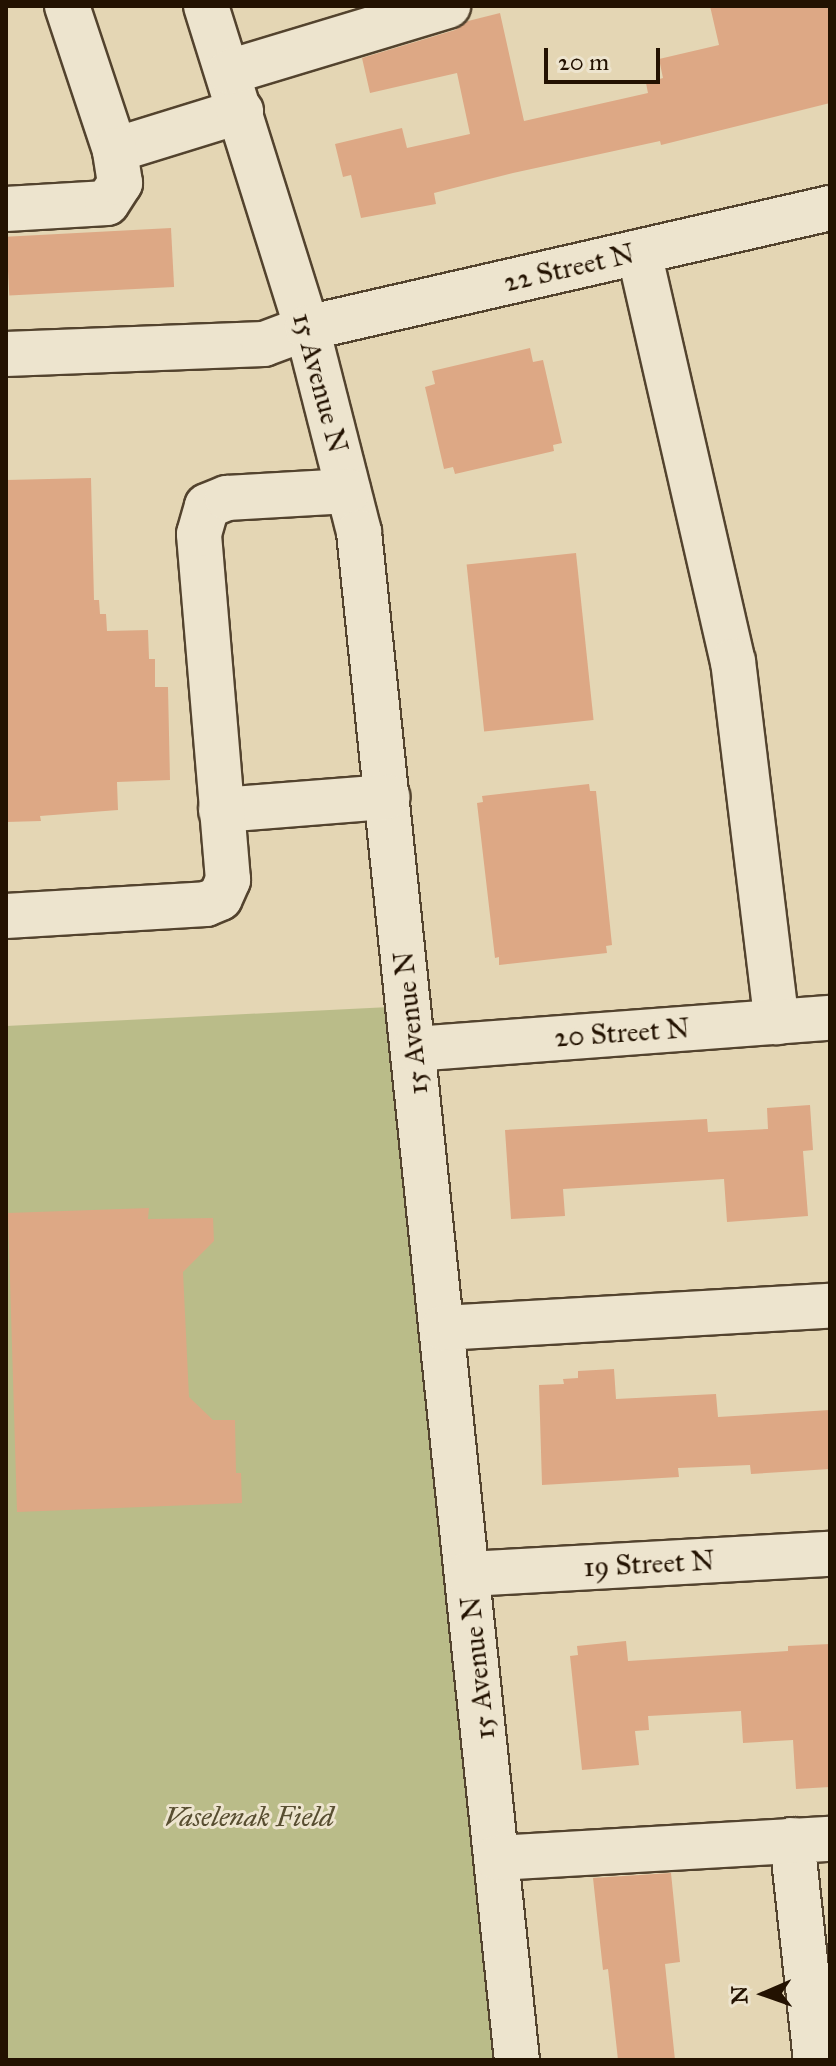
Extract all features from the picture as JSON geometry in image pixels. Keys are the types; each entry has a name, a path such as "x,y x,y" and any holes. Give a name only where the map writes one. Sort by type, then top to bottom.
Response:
{"street":[{"path":"6,209 107,203 120,183 115,150 67,6"},
{"name":"15 Avenue N","path":"206,6 307,328 359,532 517,2060"},
{"path":"115,150 235,92 448,6"},
{"name":"22 Street N","path":"6,354 264,344 307,328 830,208"},
{"path":"639,252 733,661 777,1022"},
{"path":"6,916 206,904 220,898 228,880 199,534 207,506 227,498 348,491"},
{"path":"221,810 387,797"},
{"name":"20 Street N","path":"414,1049 830,1018"},
{"path":"443,1328 830,1306"},
{"name":"19 Street N","path":"468,1574 830,1554"},
{"path":"497,1858 811,1839 816,2060"}],"green space":[{"name":"Vaselenak Field","path":"410,1006 517,2060 6,2060 6,1026"}],"building":[{"path":"710,6 830,6 830,103 661,145 660,141 513,173 434,193 436,204 361,218 351,175 343,177 335,144 402,128 407,148 470,134 457,73 370,93 362,58 500,13 524,121 648,93 646,83 663,78 659,59 719,45"},
{"path":"171,228 174,287 9,296 6,237"},
{"path":"530,348 533,362 543,360 562,443 553,445 554,451 455,474 453,467 444,469 425,387 435,384 432,371"},
{"path":"91,478 94,600 99,600 100,614 106,614 107,631 148,630 149,659 155,659 155,687 168,687 170,780 117,782 118,810 40,816 41,821 6,822 6,480"},
{"path":"576,553 594,720 484,732 467,564"},
{"path":"589,784 590,791 596,791 612,945 606,946 607,953 499,965 499,957 495,958 477,803 483,802 482,796"},
{"path":"810,1105 813,1150 803,1151 808,1216 727,1222 724,1179 563,1189 565,1216 511,1219 505,1130 707,1119 708,1132 768,1129 767,1108"},
{"path":"149,1208 148,1219 213,1218 214,1241 183,1272 189,1397 213,1420 235,1420 236,1473 241,1473 242,1503 17,1512 8,1213"},
{"path":"614,1369 616,1399 716,1394 718,1417 830,1410 830,1469 751,1474 750,1465 678,1468 679,1477 542,1485 539,1385 564,1384 563,1379 578,1378 578,1371"},
{"path":"626,1641 628,1661 788,1651 788,1646 830,1644 830,1787 796,1789 793,1740 743,1743 741,1711 648,1716 649,1730 635,1731 639,1765 582,1770 570,1656 578,1655 577,1646"},
{"path":"671,1873 680,1962 665,1964 675,2060 618,2060 608,1969 603,1970 593,1878"}]}
